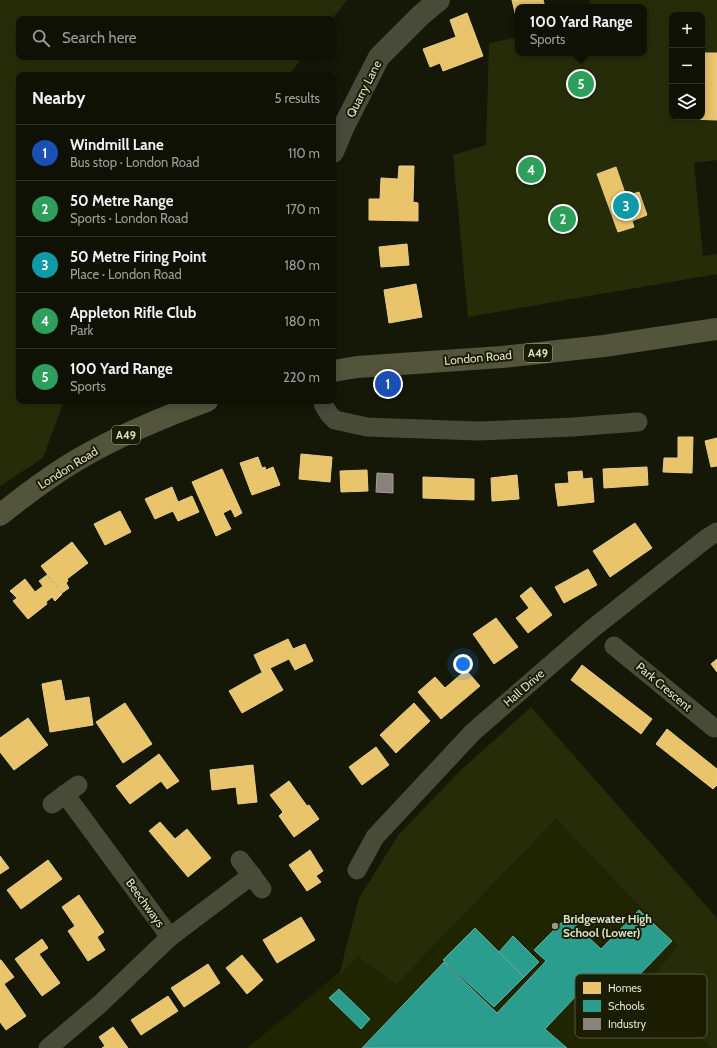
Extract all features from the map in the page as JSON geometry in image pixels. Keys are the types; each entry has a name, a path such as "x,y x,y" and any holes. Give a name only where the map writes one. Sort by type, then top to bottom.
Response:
{"highway":[{"name":"London Road","path":"336,370 357,367 502,357 604,346 717,329"},
{"name":"London Road","path":"0,515 50,477 77,460 138,429 199,404"}],"street":[{"name":"Quarry Lane","path":"336,145 379,57 421,15 440,0"},
{"path":"324,404 328,414 335,420 367,427 478,431 574,427 638,422"},
{"name":"Hall Drive","path":"357,870 375,837 473,732 592,629 707,538 717,532"},
{"name":"Park Crescent","path":"614,646 716,728"},
{"name":"Beechways","path":"48,1048 100,1004 170,936 65,794"},
{"path":"170,936 257,882 240,860"}],"shaded area":[{"path":"0,0 347,0 334,16 16,16 16,60 301,60 291,72 16,72 16,404 63,404 43,458 0,486"},
{"path":"589,0 717,0 717,53 705,53 705,12 669,12 669,120 717,120 717,160 694,163 703,256 717,254 717,274 468,317 453,155 486,145 489,43 515,38 515,56 647,56 647,4 590,4","holes":["616,167 626,196 639,192 647,215 632,221 633,227 618,232 597,174"]},
{"path":"531,707 717,918 717,1048 711,1048 700,1038 707,1038 707,974 656,974 677,946 556,819 396,985 358,957 339,975 359,898 399,834 461,770"},
{"name":"Bridgewater High School (Lower)","path":"556,819 677,946 656,974 575,974 575,1038 700,1038 711,1048 247,1048 358,957 396,985"}],"building: Homes":[{"path":"512,0 543,0 544,4 515,4 515,12"},
{"path":"467,13 483,56 443,71 440,63 430,67 423,49 456,37 450,20"},
{"path":"705,53 717,53 717,120 705,120"},
{"path":"399,166 414,166 413,202 418,203 418,221 369,220 369,199 380,199 381,178 398,179"},
{"path":"616,167 626,196 639,192 647,215 632,221 634,227 618,232 597,174"},
{"path":"407,244 409,265 381,267 379,247"},
{"path":"416,284 422,317 389,323 384,290"},
{"path":"678,437 693,437 692,473 663,472 664,458 678,458"},
{"path":"717,438 717,466 711,467 705,441"},
{"path":"301,454 332,457 330,482 299,479"},
{"path":"258,457 262,468 265,467 266,470 273,467 280,485 252,495 240,463"},
{"path":"647,467 648,485 604,488 603,469"},
{"path":"222,469 242,513 235,517 231,509 223,513 231,529 216,536 192,482"},
{"path":"367,470 368,491 341,492 340,471"},
{"path":"582,471 583,479 592,478 594,502 558,506 555,484 569,483 568,472"},
{"path":"517,475 519,499 492,501 491,478"},
{"path":"423,477 474,479 474,500 423,498"},
{"path":"172,487 178,502 192,496 199,512 178,521 173,511 155,519 145,499"},
{"path":"120,511 131,532 105,545 94,524"},
{"path":"635,523 652,548 610,577 593,551"},
{"path":"72,542 88,563 67,579 68,581 66,583 69,588 62,593 41,566"},
{"path":"588,569 597,585 564,603 555,587"},
{"path":"47,575 62,594 55,601 52,597 46,602 47,604 28,619 13,601 17,598 10,591 25,579 35,592 43,586 39,581"},
{"path":"531,587 552,615 528,633 516,618 529,608 520,596"},
{"path":"496,618 518,647 494,664 473,634"},
{"path":"288,639 293,649 305,644 313,661 295,670 289,659 262,672 254,655"},
{"path":"717,659 717,672 711,664"},
{"path":"582,665 652,719 641,734 571,680"},
{"path":"270,668 283,690 242,713 229,691"},
{"path":"466,670 480,686 441,719 418,692 435,677 445,688"},
{"path":"61,680 65,701 89,697 93,725 50,732 42,684"},
{"path":"125,703 152,744 123,763 96,722"},
{"path":"414,703 430,721 396,753 380,735"},
{"path":"28,718 48,745 14,770 0,752 0,738"},
{"path":"667,729 717,769 717,785 713,789 656,744"},
{"path":"376,747 389,765 362,785 349,767"},
{"path":"159,754 179,781 167,789 161,781 130,804 116,786"},
{"path":"253,765 257,802 238,804 236,787 212,790 210,770"},
{"path":"289,781 307,806 309,805 319,819 294,837 279,816 283,812 270,795"},
{"path":"160,822 175,839 187,829 211,858 188,877 149,831"},
{"path":"310,850 323,871 316,876 321,882 307,891 289,865"},
{"path":"0,856 9,868 0,874"},
{"path":"48,860 62,879 21,909 7,890"},
{"path":"79,895 104,932 97,937 105,950 88,961 68,931 75,926 62,907"},
{"path":"301,917 315,940 277,963 263,940"},
{"path":"42,939 48,948 39,954 60,983 42,996 15,959"},
{"path":"242,955 263,980 247,994 226,968"},
{"path":"0,960 14,977 4,984 26,1016 6,1030 0,1022"},
{"path":"208,964 220,983 184,1007 171,988"},
{"path":"168,996 178,1011 141,1035 131,1020"},
{"path":"113,1027 128,1048 102,1048 105,1046 99,1037"}],"building: Schools":[{"path":"639,910 672,941 640,974 575,974 575,997 545,1029 567,1048 362,1048 444,962 497,1013 546,961 534,950 567,917 601,949"},
{"path":"475,928 524,977 494,1007 443,960"},
{"path":"513,936 539,962 524,977 499,952"},
{"path":"339,989 370,1019 361,1029 329,998"}],"building: Industry":[{"path":"377,473 393,474 393,493 376,492"}],"place":[{"name":"100 Yard Range","path":"581,84"},
{"name":"Appleton Rifle Club","path":"531,170"},
{"name":"50 Metre Firing Point","path":"626,206"},
{"name":"50 Metre Range","path":"563,219"},
{"name":"Windmill Lane","path":"388,384"},
{"name":"Bridgewater High School (Lower)","path":"555,926"}]}
